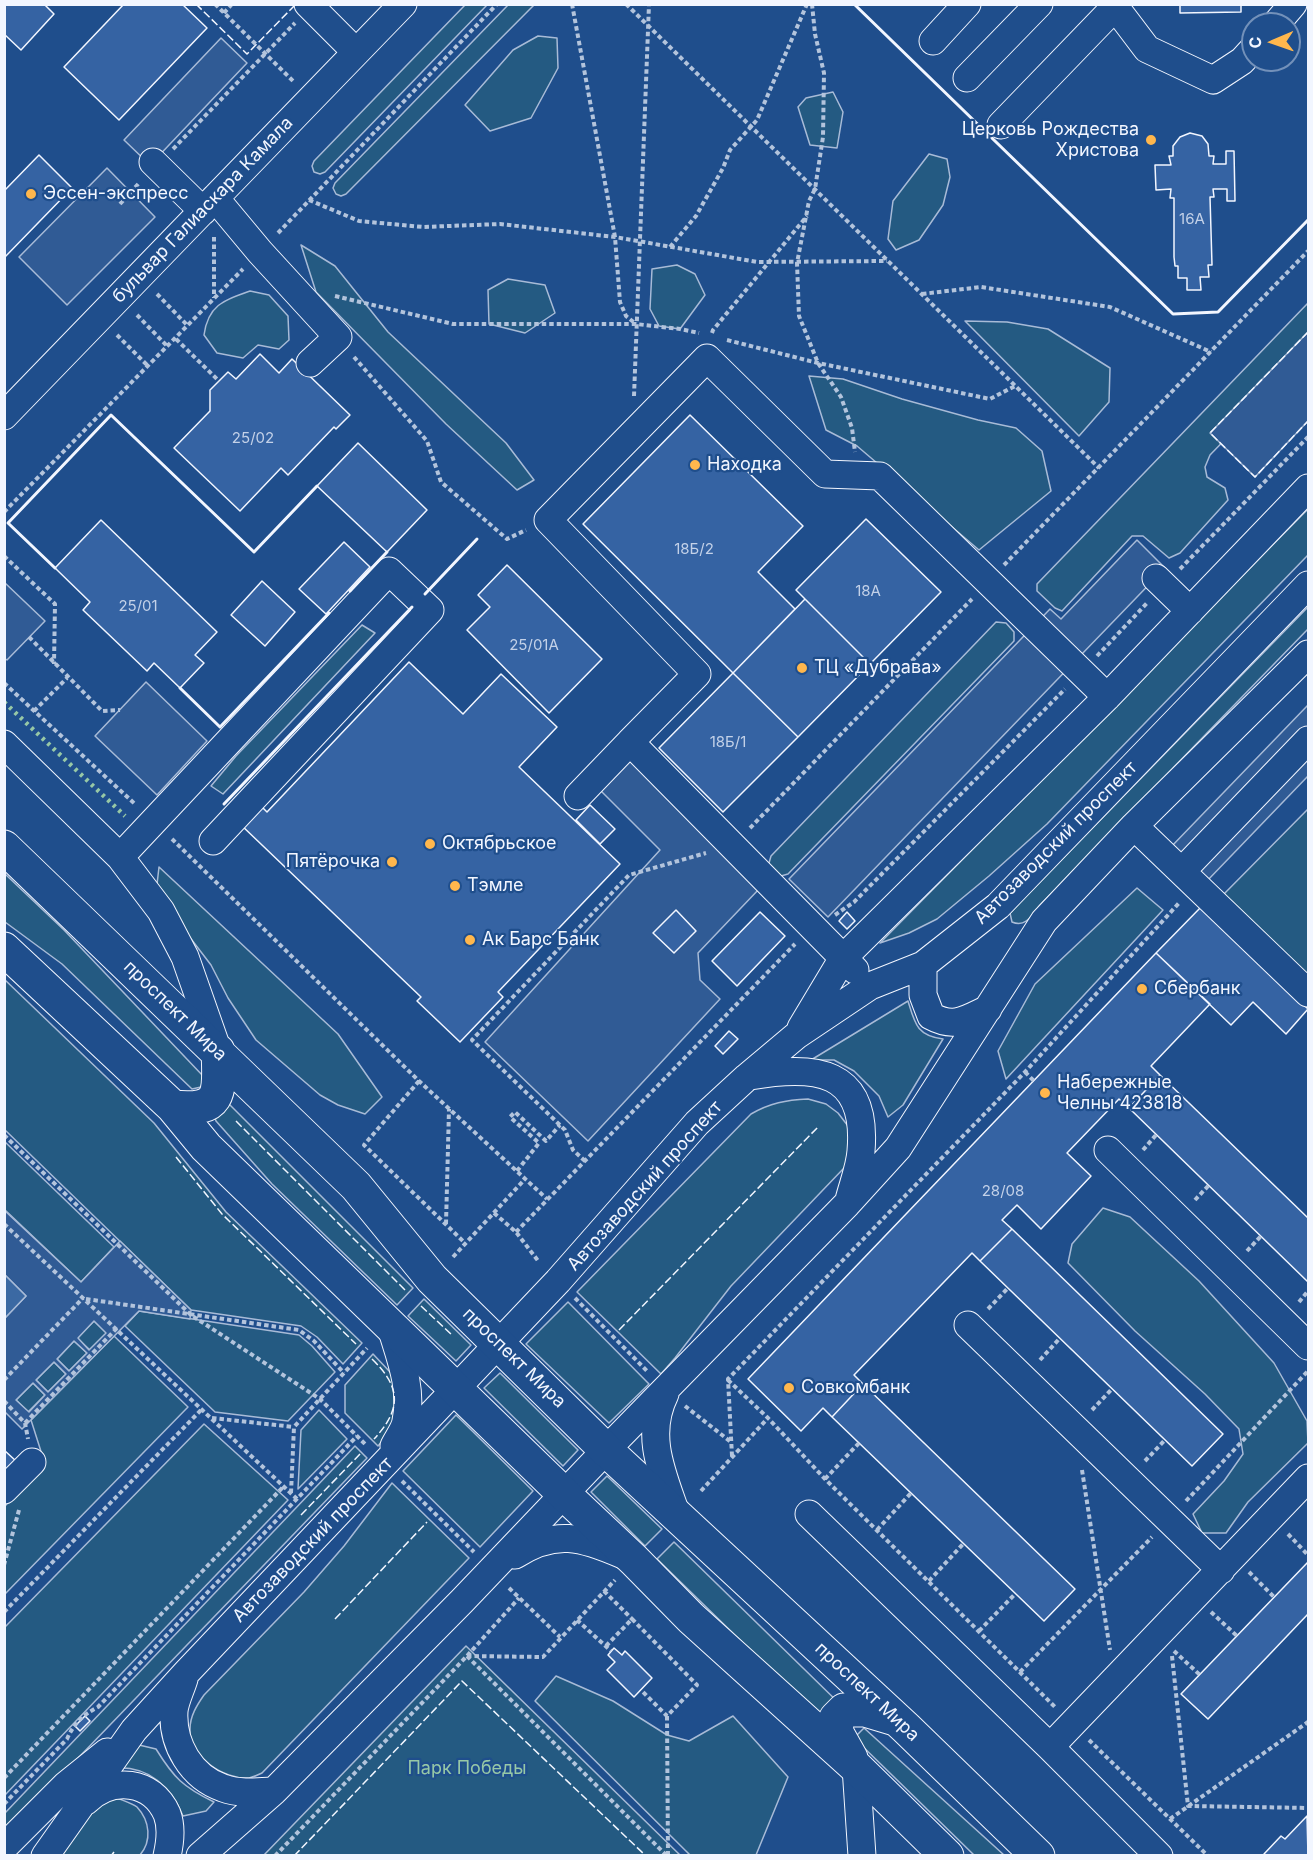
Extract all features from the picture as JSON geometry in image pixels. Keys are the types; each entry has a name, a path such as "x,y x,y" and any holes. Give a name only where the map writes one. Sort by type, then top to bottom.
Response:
{"main road":[{"name":"проспект Мира","path":"4,847 356,1186 432,1279 606,1450 897,1720 1038,1856"},
{"path":"4,950 173,1107 206,1147 564,1494 625,1570 691,1618 856,1767 947,1856"},
{"path":"173,1107 195,1109 206,1106 217,1094 218,1051"},
{"path":"856,1767 837,1733 836,1718 844,1710 865,1710 897,1720"}],"street":[{"name":"бульвар Галиаскара Камала","path":"4,416 403,4"},
{"path":"933,41 967,4"},
{"path":"967,78 1039,4"},
{"path":"1001,125 1114,6 1147,49 1213,80 1241,62"},
{"path":"305,10 356,52"},
{"path":"155,164 210,203 303,297 338,337 310,363"},
{"path":"578,796 696,674 548,520 716,345 825,474 880,476 1107,698"},
{"path":"797,1035 843,958 1107,698 1308,488"},
{"path":"120,857 153,821 187,774 389,571 430,610 213,841"},
{"path":"1160,581 1190,611"},
{"name":"Автозаводский проспект","path":"45,1856 134,1730 574,1264 697,1123 797,1035 870,986 923,965 998,906 1308,585"},
{"path":"200,1856 274,1791 606,1450 668,1392 848,1204 898,1148 1044,921 1134,826 1308,654"},
{"path":"1189,878 1308,740"},
{"path":"630,742 870,986"},
{"path":"4,744 120,857 161,911 185,957 218,1051"},
{"path":"1134,826 1308,993"},
{"path":"923,965 923,995 931,1016 941,1021 959,1023 988,1008"},
{"path":"747,1077 783,1071 810,1071 835,1079 854,1097 862,1120 861,1153 848,1204"},
{"path":"1108,1150 1308,1346"},
{"path":"385,1464 406,1423 409,1397 405,1374 390,1324"},
{"path":"968,1325 1168,1519 1228,1563"},
{"path":"668,1392 657,1409 654,1435 661,1467 677,1516"},
{"path":"4,1490 32,1462"},
{"path":"1050,1747 1308,1478"},
{"path":"809,1514 1159,1856"},
{"path":"491,1570 524,1549 548,1539 570,1538 593,1542 625,1570"},
{"path":"186,1673 174,1710 177,1740 189,1763 205,1780 224,1789 243,1792 274,1791"},
{"path":"4,1847 66,1785 134,1730"},
{"path":"856,1767 862,1856"},
{"path":"77,1810 106,1787 124,1783 142,1787 155,1798 167,1814 170,1843 167,1856"},
{"path":"224,1856 274,1791"}],"path":[{"path":"215,4 295,82"},
{"path":"224,13 232,4"},
{"path":"572,4 615,237 620,302 626,316 636,324"},
{"path":"626,4 1099,468"},
{"path":"632,435 649,4"},
{"path":"670,247 696,216 723,168 730,150 757,120 807,4"},
{"path":"812,4 815,34 824,73 823,137 815,189 809,201 797,263 799,316 819,363 841,397 849,417 857,475"},
{"path":"120,204 155,164 265,55 305,10"},
{"path":"309,200 359,221 423,227 500,224 615,237 757,262 888,261"},
{"path":"210,203 214,299"},
{"path":"716,345 713,330 807,215"},
{"path":"585,1161 573,1150 565,1130 472,1040 630,874 733,845 1308,251"},
{"path":"139,276 188,326"},
{"path":"921,294 981,287 1110,307 1211,352"},
{"path":"303,297 316,292 453,324 636,324 680,328 716,345 819,363 990,399 1015,386"},
{"path":"119,297 168,347"},
{"path":"99,317 148,366"},
{"path":"338,337 427,441 441,482 507,539 548,520"},
{"path":"176,339 219,381"},
{"path":"516,1232 798,940 854,902 1081,672 1160,581 1308,437"},
{"path":"4,556 55,604 54,664"},
{"path":"29,637 102,711 120,710"},
{"path":"34,711 67,678"},
{"path":"4,683 153,821 419,1081 547,1199"},
{"path":"732,1456 728,1379 1024,1072 1189,878"},
{"path":"1024,1072 1034,1081"},
{"path":"419,1081 364,1145 465,1243"},
{"path":"446,1225 449,1108"},
{"path":"517,1171 539,1143 510,1117 514,1112 546,1141 560,1125"},
{"path":"4,1135 191,1315 320,1399 560,1637"},
{"path":"453,1257 525,1179"},
{"path":"494,1213 516,1232 539,1263"},
{"path":"4,1224 297,1499"},
{"path":"83,1298 299,1330 314,1341 344,1373"},
{"path":"4,1380 83,1298"},
{"path":"575,1298 668,1392 731,1442"},
{"path":"25,1423 117,1328"},
{"path":"291,1493 294,1427 367,1348"},
{"path":"1020,1672 1308,1370"},
{"path":"728,1379 825,1479 1208,1856"},
{"path":"4,1401 25,1423 32,1462"},
{"path":"4,1612 202,1409"},
{"path":"212,1418 294,1427"},
{"path":"701,1491 768,1418"},
{"path":"1075,1429 1115,1681"},
{"path":"4,1804 67,1739 73,1726 84,1714 98,1707 357,1436"},
{"path":"825,1479 859,1443"},
{"path":"4,1778 284,1486"},
{"path":"877,1530 911,1493"},
{"path":"929,1581 963,1544"},
{"path":"1228,1563 1274,1597"},
{"path":"467,1656 543,1657 625,1570"},
{"path":"604,1591 697,1684 667,1716 667,1856"},
{"path":"979,1631 1015,1594"},
{"path":"1195,1597 1237,1636"},
{"path":"275,1856 467,1656 519,1598"},
{"path":"606,1646 632,1619"},
{"path":"577,1620 611,1651"},
{"path":"1188,1806 1171,1648 1200,1675"},
{"path":"467,1656 667,1856"},
{"path":"641,1690 667,1716"},
{"path":"1170,1819 1308,1722"},
{"path":"1188,1806 1308,1808"}],"green space":[{"path":"466,4 487,5 325,172 320,174 314,172 312,166 314,161"},
{"path":"509,4 534,5 346,194 341,196 336,194 333,188 335,183"},
{"path":"538,36 557,38 558,68 531,118 490,131 465,105 513,50"},
{"path":"833,92 843,112 837,148 810,145 798,107 806,98"},
{"path":"929,154 947,159 950,177 943,205 919,240 896,250 888,239 893,201"},
{"path":"301,245 335,266 388,332 506,443 534,480 517,490 446,424 316,292"},
{"path":"677,265 695,274 705,295 680,329 659,326 650,309 652,269"},
{"path":"508,279 545,285 555,313 525,333 489,324 488,290"},
{"path":"250,291 269,295 288,316 289,340 279,349 258,345 243,358 217,353 204,335 209,317 213,310 225,301"},
{"path":"1308,303 1308,354 1210,455 1205,467 1207,477 1225,488 1228,500 1180,553 1169,558 1143,536 1132,536 1062,611 1055,608 1037,591 1037,584"},
{"path":"965,321 1007,322 1048,329 1110,368 1109,402 1079,436"},
{"path":"809,376 843,379 902,399 1016,428 1042,451 1051,491 979,550 857,446 826,430"},
{"path":"1308,509 1308,555 1047,824 937,919 909,933 880,943"},
{"path":"1308,607 1308,629 1028,920 1021,923 1012,922 1010,913"},
{"path":"996,622 1006,623 1014,632 1014,641 788,874 781,876 773,873 769,863 771,856"},
{"path":"362,625 375,633 223,794 211,786 236,756"},
{"path":"1308,809 1308,980 1222,896"},
{"path":"159,867 338,1034 382,1097 365,1114 338,1105 320,1095 256,1040 228,998 211,965 156,893"},
{"path":"4,873 64,930 204,1077 201,1087 192,1089 62,964 5,922"},
{"path":"1137,888 1163,910 1006,1079 998,1051 1035,984"},
{"path":"4,979 154,1123 226,1212 362,1343 343,1364 317,1337 301,1326 191,1310 5,1130"},
{"path":"908,1001 918,1028 928,1035 943,1039 903,1105 888,1117 879,1096 854,1071 834,1060 811,1060"},
{"path":"808,1099 826,1104 838,1113 848,1126 851,1154 844,1168 731,1286 661,1374 577,1292 751,1114 778,1103"},
{"path":"226,1101 413,1288 397,1305 272,1184 216,1121 215,1118"},
{"path":"4,1141 114,1247 81,1282 5,1210"},
{"path":"1103,1208 1130,1217 1199,1281 1274,1363 1307,1421 1308,1443 1248,1502 1226,1533 1202,1533 1193,1514 1224,1481 1243,1454 1239,1429 1205,1394 1135,1331 1068,1263 1072,1244"},
{"path":"424,1299 471,1345 456,1361 408,1316"},
{"path":"568,1302 649,1384 609,1423 526,1344"},
{"path":"139,1311 299,1335 335,1372 288,1421 215,1412 125,1326"},
{"path":"94,1321 107,1333 90,1350 77,1338"},
{"path":"114,1336 188,1407 5,1594 5,1506 45,1464 31,1420"},
{"path":"74,1341 87,1353 69,1371 57,1359"},
{"path":"373,1354 398,1384 394,1427 378,1446 345,1413 345,1385"},
{"path":"54,1362 66,1374 48,1392 36,1380"},
{"path":"500,1373 578,1450 563,1466 484,1388"},
{"path":"33,1383 45,1395 28,1412 16,1400"},
{"path":"319,1410 347,1439 298,1489 301,1430"},
{"path":"456,1415 533,1491 480,1547 403,1471"},
{"path":"204,1424 288,1500 5,1795 5,1627"},
{"path":"355,1446 367,1458 5,1834 5,1813"},
{"path":"607,1476 662,1529 645,1546 591,1492"},
{"path":"392,1483 469,1558 262,1773 249,1778 239,1778 209,1764 195,1748 190,1729 194,1711 204,1695 304,1592 344,1546"},
{"path":"674,1542 846,1710 830,1728 657,1559"},
{"name":"Парк Победы","path":"466,1646 680,1855 264,1855"},
{"path":"556,1676 613,1701 667,1735 689,1741 733,1716 788,1777 756,1855 690,1855 535,1701"},
{"path":"864,1728 1004,1855 974,1855 854,1738"},
{"path":"139,1745 156,1749 180,1781 214,1802 206,1811 183,1816 172,1796 157,1780 138,1771 115,1768"},
{"path":"115,1797 137,1807 145,1818 148,1837 140,1855 55,1856 91,1805"}],"shaded area":[{"path":"221,38 247,63 150,165 124,140"},
{"path":"107,168 155,217 67,305 19,257"},
{"path":"1308,332 1308,421 1255,477 1210,433"},
{"path":"1137,540 1165,568 828,917 789,879 1050,609 1061,619"},
{"path":"4,582 45,621 7,660 4,658"},
{"path":"146,682 207,741 157,795 95,736"},
{"path":"1308,705 1308,776 1206,882 1170,848"},
{"path":"630,757 760,888 698,953 700,980 720,999 588,1141 485,1042 660,850 598,788"},
{"path":"4,1210 81,1282 120,1241 191,1310 190,1319 139,1311 22,1429 5,1412 5,1318 26,1296 5,1275","holes":["94,1321 106,1333 89,1350 78,1338","74,1341 87,1353 69,1371 57,1359","54,1362 66,1374 48,1392 36,1380","33,1383 45,1395 29,1412 16,1400"]},
{"path":"5,1275 26,1296 4,1318"}],"building":[{"path":"4,4 44,4 54,14 21,50 4,34"},
{"path":"124,4 182,4 207,28 119,120 64,67"},
{"path":"1180,4 1241,4 1241,12 1180,13"},
{"path":"1190,133 1202,136 1208,144 1209,156 1214,156 1213,164 1226,164 1226,151 1234,151 1235,201 1227,201 1227,189 1213,189 1214,197 1210,197 1212,265 1208,265 1209,277 1200,277 1201,290 1187,290 1187,278 1178,278 1178,266 1175,266 1174,257 1174,198 1170,198 1171,189 1156,190 1155,165 1171,165 1169,156 1173,156 1173,146 1180,137"},
{"path":"39,155 72,188 4,258 4,191"},
{"path":"260,354 279,373 292,359 350,415 336,429 334,427 288,475 281,468 240,511 174,448 210,411 210,390 228,372 236,379"},
{"path":"690,415 803,526 758,572 795,609 733,673 583,524"},
{"path":"358,443 427,510 387,552 317,486"},
{"path":"866,519 941,592 870,664 796,590"},
{"path":"101,520 217,632 195,655 204,663 180,688 154,663 147,671 83,610 90,602 55,568"},
{"path":"344,542 370,567 326,614 299,589"},
{"path":"507,565 602,659 549,713 467,630 490,607 478,595"},
{"path":"262,581 295,612 265,646 231,615"},
{"name":"ТЦ «Дубрава»","path":"805,599 870,664 798,737 733,673"},
{"name":"Октябрьское","path":"409,662 463,714 501,674 557,727 519,767 620,864 498,992 503,997 460,1042 417,1001 421,997 240,824 259,804 267,812"},
{"path":"733,673 798,737 723,812 659,748"},
{"path":"590,805 615,829 600,844 576,820"},
{"path":"1202,906 1308,1009 1286,1034 1253,1002 1231,1025 1156,953"},
{"path":"676,910 696,931 674,953 653,933"},
{"path":"760,912 785,936 737,986 712,961"},
{"path":"847,912 855,921 847,929 839,921"},
{"path":"1156,953 1210,1004 1151,1066 1160,1075 1129,1108 1119,1099 1067,1153 1091,1176 1041,1229 1017,1205 1002,1220 1012,1229 980,1261 972,1253 854,1375 863,1384 832,1417 823,1408 801,1431 748,1379"},
{"path":"729,1031 738,1039 723,1054 715,1046"},
{"path":"1160,1075 1308,1218 1308,1282 1129,1108"},
{"path":"1012,1229 1223,1434 1192,1466 980,1261"},
{"path":"863,1384 1075,1589 1044,1621 832,1417"},
{"path":"4,1450 16,1461 4,1473"},
{"path":"1308,1562 1308,1614 1208,1719 1181,1694"},
{"path":"614,1648 622,1655 625,1651 652,1678 634,1697 607,1670 615,1662 608,1655"},
{"path":"85,1716 90,1721 80,1731 75,1726"},
{"path":"1307,1816 1308,1856 1266,1856 1264,1854 1281,1836 1285,1839"}],"hedge":[{"path":"4,702 125,816"}],"fence":[{"path":"196,4 247,54 296,4"},
{"path":"1308,332 1210,433 1255,477 1308,421"},
{"path":"236,1121 406,1291"},
{"path":"619,1330 818,1127"},
{"path":"176,1157 222,1214 356,1344"},
{"path":"421,1306 453,1336"},
{"path":"372,1359 388,1379 394,1398 390,1418 374,1439"},
{"path":"301,1515 360,1454"},
{"path":"335,1619 427,1522"},
{"path":"294,1856 462,1681 646,1856"},
{"path":"111,1856 114,1852"}],"wall":[{"path":"854,4 1173,314 1218,312 1308,220"},
{"path":"55,568 8,523 111,415 254,552 317,486"},
{"path":"425,594 477,539"},
{"path":"350,591 387,552"},
{"path":"224,804 412,607"},
{"path":"180,688 220,727 329,613"}],"place":[{"name":"Церковь Рождества Христова","path":"1151,140"},
{"name":"Эссен-экспресс","path":"31,194"},
{"name":"Находка","path":"695,465"},
{"name":"ТЦ «Дубрава»","path":"802,668"},
{"name":"Октябрьское","path":"430,844"},
{"name":"Пятёрочка","path":"392,862"},
{"name":"Тэмле","path":"455,886"},
{"name":"Ак Барс Банк","path":"470,940"},
{"name":"Сбербанк","path":"1142,989"},
{"name":"Набережные Челны 423818","path":"1045,1093"},
{"name":"Совкомбанк","path":"789,1388"}]}
